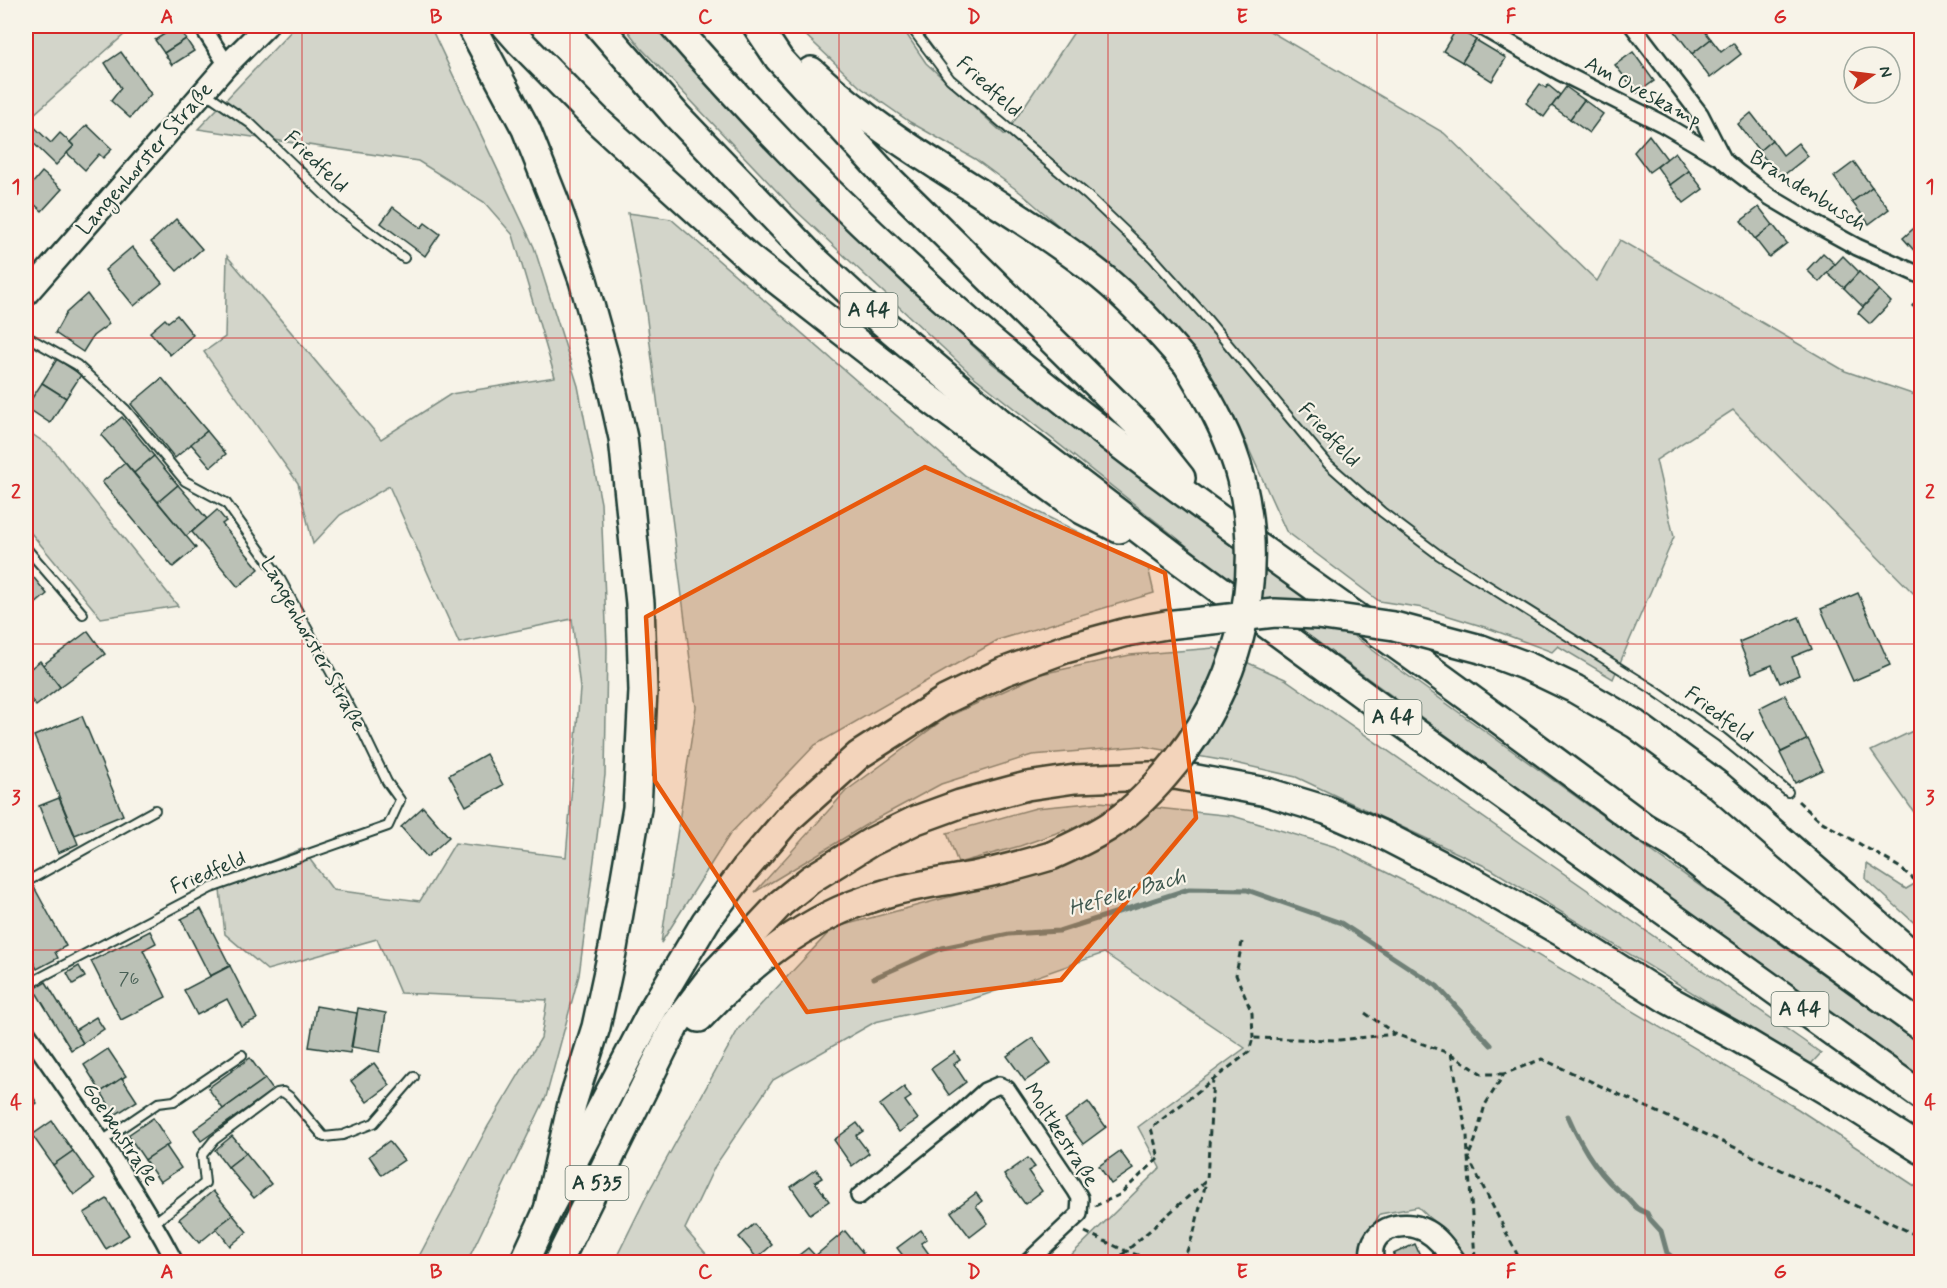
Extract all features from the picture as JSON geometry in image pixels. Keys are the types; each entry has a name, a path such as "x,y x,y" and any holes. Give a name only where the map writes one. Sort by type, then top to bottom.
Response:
{"highway":[{"path":"471,26 526,129 586,290 606,362 623,438 640,603 643,702 637,808 621,906 601,1005 572,1104 548,1210"},
{"path":"506,26 600,123 750,259 923,394 1082,510 1174,556"},
{"name":"A 44","path":"599,26 685,124 823,268 1003,425 1174,556 1392,716 1922,1096"},
{"name":"A 44","path":"674,26 793,157 915,274 1038,379 1208,511 1644,827 1676,846 1719,880 1922,1027"},
{"path":"758,26 779,59 888,177 1142,429 1208,511"},
{"path":"636,1104 699,1018 758,961 806,927 834,912 878,895 922,884 966,878 1051,856 1108,827 1128,813 1175,764 1202,728 1220,694 1235,658 1245,619 1250,582 1251,543 1246,502 1234,455 1215,409 1187,364 1160,332 1101,276 1023,221 880,128 758,26"},
{"path":"548,1210 652,1011 706,921 745,868 788,819 859,755 945,700 1003,672 1065,649 1127,632 1166,625 1275,613 1317,615 1394,626 1480,649 1529,667 1635,724 1719,786 1922,963"},
{"path":"636,1104 675,1025 712,976 781,903 811,879 871,842 916,820 960,804 1027,786 1075,779 1175,775 1267,792 1326,810 1430,859 1563,933 1667,999 1829,1092 1922,1150"},
{"name":"A 535","path":"558,1263 636,1104"},
{"name":"A 535","path":"524,1263 548,1210"}],"street":[{"path":"202,26 227,65"},
{"name":"Langenhorster Straße","path":"26,295 227,65 266,26"},
{"name":"Am Oveskamp","path":"1479,26 1560,72 1661,123 1724,160"},
{"name":"Brandenbusch","path":"1633,26 1700,114 1724,160 1770,197 1817,225 1877,257 1922,276"},
{"name":"Goebenstraße","path":"26,1031 102,1142 154,1223 175,1263"},
{"name":"Moltkestraße","path":"859,1196 951,1122 985,1091 999,1085 1007,1089 1080,1198 1074,1220"},
{"path":"1028,1263 1074,1220"},
{"path":"1373,1263 1370,1252 1376,1239 1386,1229 1412,1225 1427,1231 1439,1240 1455,1263"}],"lane":[{"name":"Friedfeld","path":"910,26 950,79 1088,196 1153,258 1328,464 1382,512 1439,555 1652,688 1721,737 1788,792"},
{"name":"Friedfeld","path":"204,92 251,124 338,208 404,258"},
{"name":"Langenhorster Straße","path":"26,336 76,365 126,410 184,481 226,503 278,575 359,724 387,782 400,800"},
{"path":"26,548 83,614"},
{"name":"Friedfeld","path":"26,985 211,888 388,825 400,800"},
{"path":"26,882 154,810"},
{"path":"102,1142 158,1103 174,1101 242,1055"},
{"path":"154,1223 205,1183 202,1155 214,1140 278,1093 283,1092 291,1098 324,1137 343,1135 374,1123 414,1077"}],"path":[{"path":"1788,792 1819,820 1899,867 1922,886"},
{"path":"1074,1220 1119,1195 1159,1158 1151,1128 1249,1052 1252,1038 1252,1013 1236,975 1242,942"},
{"path":"1365,1013 1395,1034 1451,1054 1482,1074 1504,1074 1542,1059 1738,1149 1922,1238"},
{"path":"1252,1038 1339,1040 1395,1034"},
{"path":"1451,1054 1467,1135 1475,1263"},
{"path":"1468,1157 1485,1105 1504,1074"},
{"path":"1183,1263 1194,1232 1207,1180 1213,1078"},
{"path":"1468,1157 1521,1263"},
{"path":"1114,1263 1207,1180"},
{"path":"1074,1220 1126,1251 1158,1263"}],"highlighted area":[{"path":"925,467 1165,573 1196,818 1061,980 807,1012 655,781 646,617"}],"shaded area":[{"path":"26,26 119,26 125,34 26,121"},
{"path":"296,26 430,26 534,247 578,386 601,503 607,648 605,775 579,975 546,1097 467,1262 416,1262 488,1126 541,1038 547,1000 400,993 377,939 267,970 225,934 219,881 302,849 333,890 420,901 455,843 566,857 580,689 572,619 459,643 389,486 340,515 313,544 298,483 204,352 225,337 227,256 381,439 451,394 555,377 513,235 484,202 418,161 198,129"},
{"path":"624,26 660,26 695,68 821,204 989,361 1382,657 1921,1045 1921,1080 1202,558 972,375 791,206 641,48"},
{"path":"796,26 901,26 926,63 1005,135 1074,32 1086,26 1261,26 1444,133 1597,281 1620,240 1845,371 1921,397 1921,601 1733,410 1656,460 1674,537 1613,679 1558,646 1552,652 1488,628 1423,608 1379,601 1286,531 1242,434 1205,366 1169,322 1021,193 975,159 910,122 860,87"},
{"path":"628,213 671,219 966,476 1148,567 1154,593 998,640 815,745 730,834 661,943 696,707 646,312"},
{"path":"26,430 51,447 178,606 101,618 26,527"},
{"path":"1214,648 1285,679 1821,1053 1810,1065 1491,869 1296,777 1231,762 1142,746 1032,755 941,784 869,823 755,892 846,791 947,717 1041,674 1130,655"},
{"path":"1921,727 1921,822 1871,751"},
{"path":"1100,802 1233,816 1336,847 1463,911 1798,1109 1921,1190 1921,1262 1462,1262 1435,1223 1418,1207 1380,1214 1360,1247 1364,1262 1064,1262 1160,1168 1138,1127 1245,1048 1104,953 970,1000 875,1022 773,1080 715,1166 685,1229 713,1262 614,1262 650,1189 739,1028 833,928 979,889 1083,856 1065,830 1020,846 958,863 947,833 1036,808"},
{"path":"1867,864 1906,889 1921,880 1921,929 1866,879"}],"building":[{"path":"177,26 186,39 164,53 155,40"},
{"path":"1671,26 1701,26 1711,39 1692,54"},
{"path":"1457,28 1476,40 1462,62 1443,51"},
{"path":"186,39 194,51 172,65 164,53"},
{"path":"1711,39 1721,52 1733,43 1741,54 1710,78 1692,54"},
{"path":"1476,40 1506,58 1492,81 1462,62"},
{"path":"121,52 151,94 130,118 111,101 121,88 105,63"},
{"path":"1633,52 1654,81 1637,93 1615,65"},
{"path":"1540,84 1546,88 1548,85 1560,95 1544,117 1526,103"},
{"path":"1566,87 1584,100 1570,119 1552,106"},
{"path":"1584,100 1603,114 1589,133 1570,119"},
{"path":"1751,113 1772,140 1759,151 1738,124"},
{"path":"27,120 51,143 60,133 74,146 56,165 26,136"},
{"path":"87,125 112,149 103,158 99,154 85,170 67,153 74,146 70,142"},
{"path":"1649,135 1667,159 1649,172 1634,152"},
{"path":"1772,140 1783,155 1798,143 1808,156 1780,178 1759,151"},
{"path":"1675,152 1689,171 1670,185 1657,167"},
{"path":"1854,162 1872,187 1852,202 1834,177"},
{"path":"1689,171 1703,189 1684,203 1670,185"},
{"path":"42,172 62,189 42,211 26,197 26,191"},
{"path":"1872,187 1889,209 1869,224 1852,202"},
{"path":"393,207 421,228 425,223 440,234 425,256 381,223"},
{"path":"1759,207 1773,225 1755,239 1741,221"},
{"path":"176,219 202,249 177,271 151,242"},
{"path":"1922,221 1922,254 1919,256 1903,238"},
{"path":"1773,225 1787,243 1769,257 1755,239"},
{"path":"132,247 162,283 134,306 105,270"},
{"path":"1823,253 1835,264 1819,282 1807,270"},
{"path":"1843,256 1859,272 1844,288 1827,273"},
{"path":"1859,272 1879,290 1863,307 1844,288"},
{"path":"1879,290 1891,302 1870,324 1858,313"},
{"path":"87,294 109,324 93,336 83,352 55,333 66,313"},
{"path":"1922,294 1922,314 1912,306"},
{"path":"177,315 193,335 170,355 150,332 165,319 168,322"},
{"path":"57,359 81,375 66,398 42,383"},
{"path":"162,378 207,431 175,458 131,404"},
{"path":"42,383 66,398 50,423 26,407"},
{"path":"122,417 154,456 134,473 101,435"},
{"path":"207,431 226,454 211,467 191,444"},
{"path":"154,456 178,485 158,502 134,473"},
{"path":"125,463 196,548 173,567 102,482"},
{"path":"178,485 207,519 186,536 158,502"},
{"path":"217,510 226,521 222,524 259,569 238,587 192,532"},
{"path":"26,568 47,594 27,611 26,610"},
{"path":"1858,593 1890,665 1853,681 1821,609"},
{"path":"1799,617 1812,649 1792,657 1799,675 1780,683 1772,665 1752,673 1739,642"},
{"path":"88,631 105,654 60,687 43,665"},
{"path":"40,661 60,687 36,706 26,693 26,683 29,680 26,672"},
{"path":"1785,695 1807,740 1781,752 1759,708"},
{"path":"82,716 123,815 75,835 34,736"},
{"path":"1808,739 1823,770 1795,783 1780,753"},
{"path":"486,754 503,785 466,806 449,775"},
{"path":"59,798 78,844 58,853 39,806"},
{"path":"423,807 449,837 427,857 401,827"},
{"path":"34,887 66,946 55,952 58,958 37,969 26,948 26,892"},
{"path":"201,909 230,966 210,976 181,919"},
{"path":"150,931 156,943 143,950 166,997 121,1020 91,961"},
{"path":"79,966 85,977 73,984 67,973"},
{"path":"230,966 257,1019 241,1026 227,999 197,1015 184,990"},
{"path":"46,982 83,1043 71,1050 34,989"},
{"path":"316,1006 357,1013 350,1053 309,1047"},
{"path":"358,1008 386,1013 380,1052 352,1047"},
{"path":"96,1017 104,1029 83,1043 75,1030"},
{"path":"1033,1038 1051,1063 1025,1081 1007,1056"},
{"path":"108,1049 126,1076 101,1092 84,1065"},
{"path":"955,1052 960,1060 954,1064 966,1082 949,1095 931,1069"},
{"path":"250,1058 265,1079 223,1109 208,1088"},
{"path":"374,1063 390,1085 367,1102 351,1081"},
{"path":"122,1078 137,1101 115,1115 101,1092"},
{"path":"265,1079 273,1090 201,1141 194,1130"},
{"path":"26,1086 37,1103 26,1111"},
{"path":"904,1087 911,1097 905,1101 918,1119 899,1132 880,1105"},
{"path":"1088,1102 1106,1127 1083,1144 1065,1119"},
{"path":"153,1118 170,1144 145,1160 128,1135"},
{"path":"52,1121 73,1151 53,1165 32,1135"},
{"path":"857,1123 863,1131 856,1136 869,1153 852,1166 834,1140"},
{"path":"232,1136 246,1153 228,1167 215,1150"},
{"path":"389,1141 404,1160 382,1175 369,1156"},
{"path":"166,1146 181,1168 160,1182 145,1160"},
{"path":"73,1151 94,1180 74,1195 53,1165"},
{"path":"1120,1151 1133,1169 1111,1184 1099,1166"},
{"path":"246,1153 271,1184 254,1198 228,1167"},
{"path":"1028,1158 1035,1167 1028,1171 1042,1191 1025,1204 1004,1175"},
{"path":"816,1169 822,1178 815,1182 829,1201 810,1214 791,1187"},
{"path":"213,1191 233,1215 199,1243 179,1219"},
{"path":"976,1193 982,1201 976,1206 988,1223 970,1237 951,1212"},
{"path":"107,1199 129,1235 106,1249 84,1213"},
{"path":"233,1215 247,1232 230,1246 216,1228"},
{"path":"754,1224 772,1245 757,1258 739,1237"},
{"path":"921,1230 927,1239 921,1243 934,1261 908,1262 897,1248"},
{"path":"845,1231 863,1253 851,1262 821,1262 815,1256"},
{"path":"1415,1244 1423,1262 1397,1262 1393,1254"},
{"path":"808,1248 821,1262 790,1262"}],"waterway":[{"name":"Hefeler Bach","path":"874,978 942,948 1009,934 1059,931 1189,889 1247,890 1341,923 1437,986 1491,1045"},
{"name":"Hefeler Bach","path":"1568,1116 1599,1170 1636,1207 1647,1213 1661,1231 1667,1253 1678,1262"}]}
